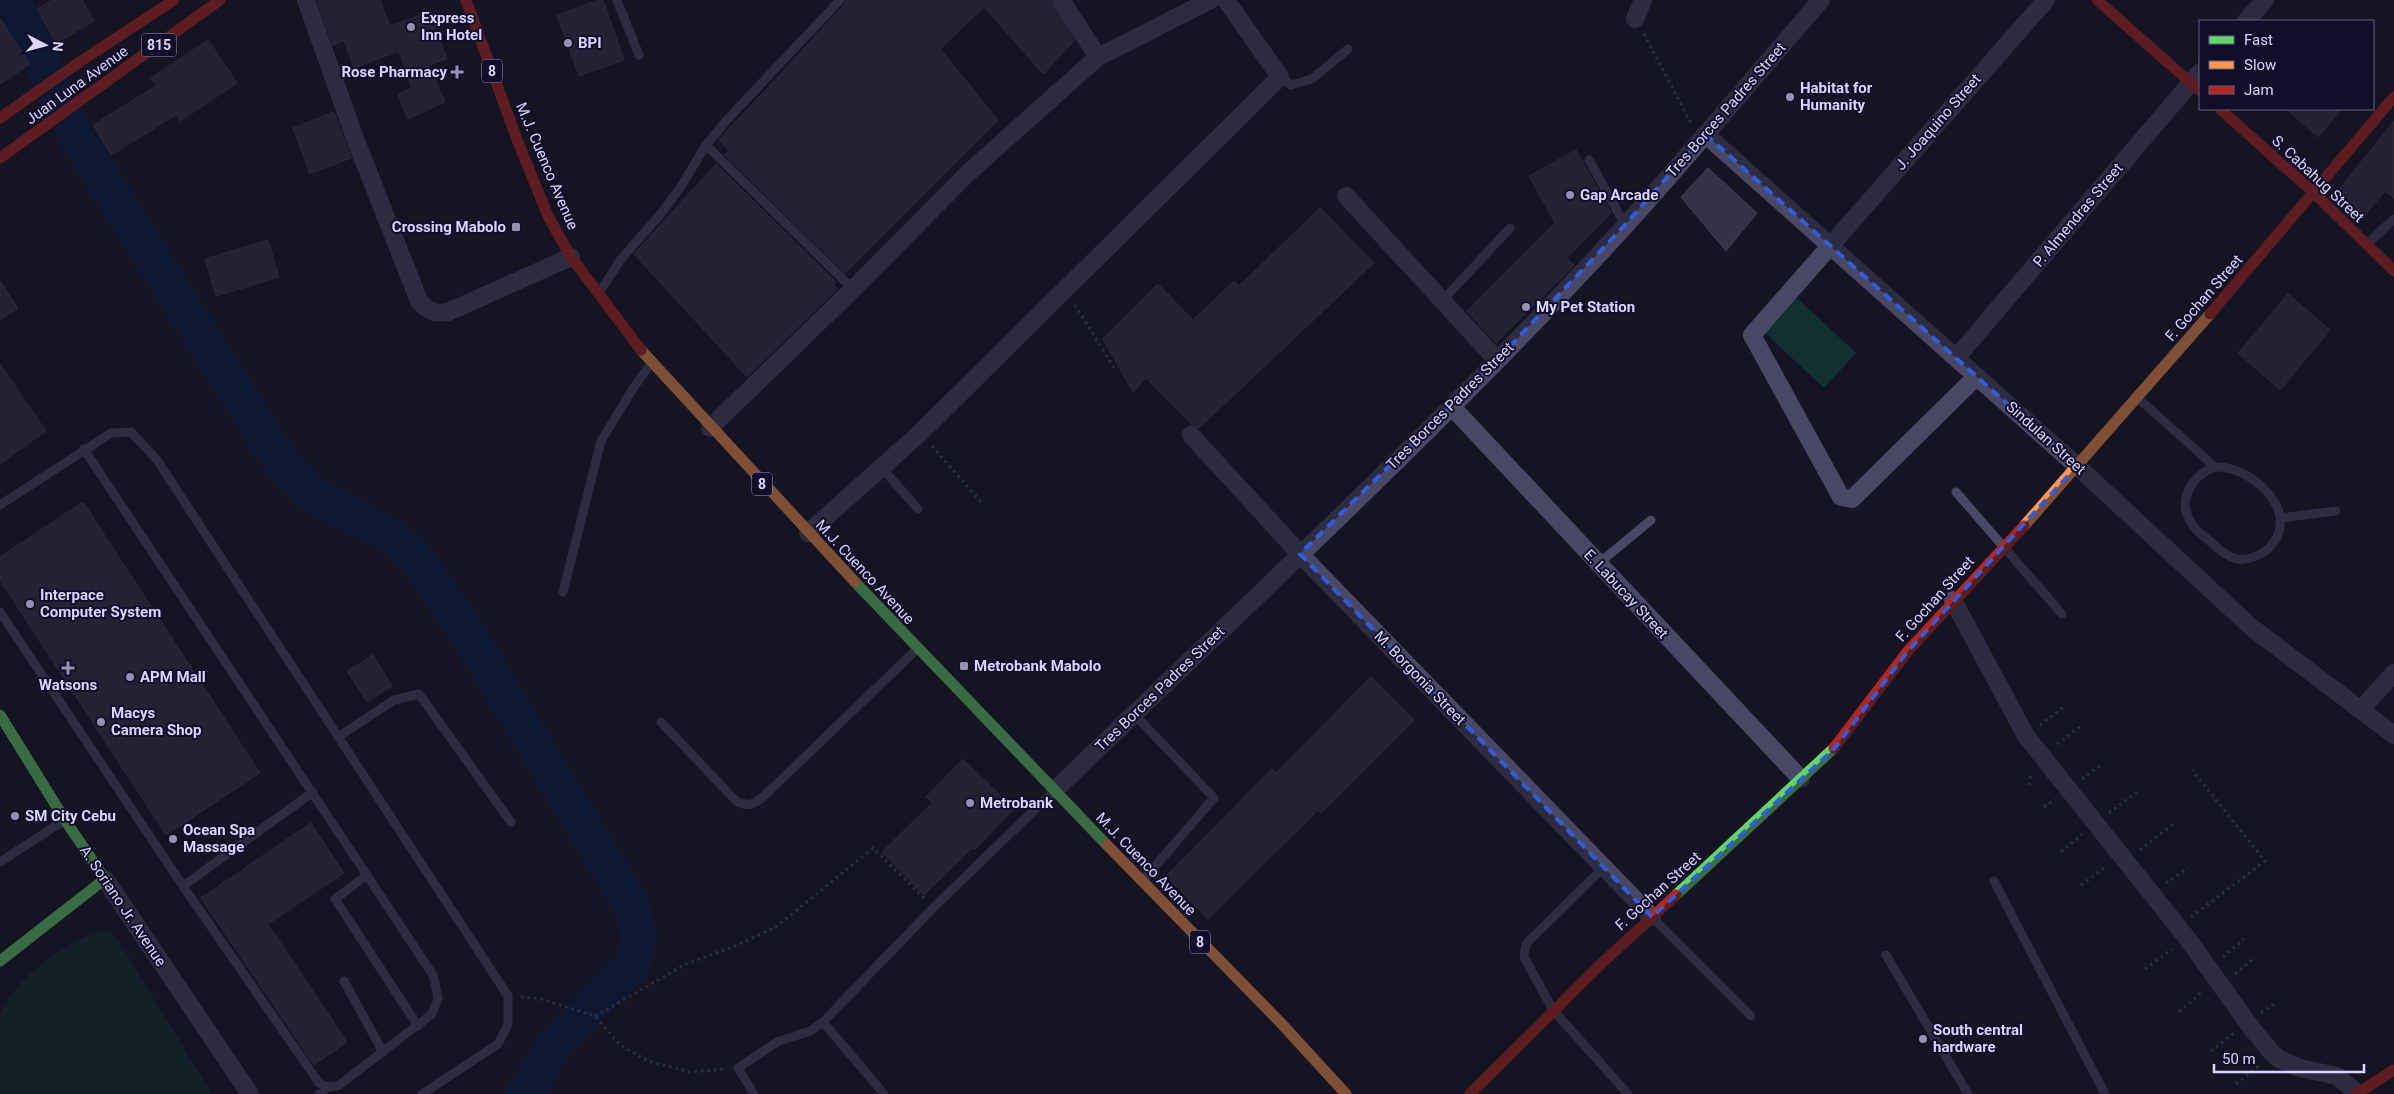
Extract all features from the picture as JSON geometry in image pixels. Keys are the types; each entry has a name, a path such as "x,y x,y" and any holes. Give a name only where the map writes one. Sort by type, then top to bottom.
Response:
{"main road":[{"name":"Juan Luna Avenue","path":"0,118 78,63 174,0"},
{"name":"Juan Luna Avenue","path":"0,158 220,0"},
{"name":"M.J. Cuenco Avenue","path":"466,0 518,142 548,216 571,257 651,363 917,649 1055,790 1141,882 1279,1021 1345,1094"},
{"path":"2097,0 2197,82"},
{"name":"F. Gochan Street","path":"1470,1094 1553,1010 1834,749 1907,652 1953,600 2004,548 2138,398 2394,98"},
{"name":"S. Cabahug Street","path":"2221,110 2314,193 2394,271"},
{"name":"A. Soriano Jr. Avenue","path":"0,715 65,820 105,879"},
{"path":"0,961 105,879"},
{"path":"2356,1094 2394,1070"}],"street":[{"path":"306,0 356,141 419,302 426,310 436,314 448,312 571,257"},
{"path":"1061,0 1098,57"},
{"path":"710,428 853,289 968,173 1098,57 1211,0"},
{"path":"808,533 920,433 1280,77 1226,0"},
{"path":"1635,19 1643,0"},
{"name":"Tres Borces Padres Street","path":"1055,790 1452,407 1625,225 1821,0"},
{"name":"J. Joaquino Street","path":"1977,376 1852,499 1842,497 1752,335 2046,0"},
{"path":"2247,20 2265,0"},
{"name":"P. Almendras Street","path":"1956,358 2197,82"},
{"name":"Sindulan Street","path":"1705,134 2077,466 2251,627 2394,735"},
{"path":"1346,196 1496,360"},
{"name":"E. Labucay Street","path":"1452,407 1802,779"},
{"name":"M. Borgonia Street","path":"1191,435 1300,554 1652,917"},
{"path":"1953,600 2026,736 2152,893 2273,1054 2300,1068 2337,1076 2356,1094"},
{"path":"2360,710 2394,674"},
{"name":"A. Soriano Jr. Avenue","path":"105,879 250,1094"}],"lane":[{"path":"617,0 639,54"},
{"path":"598,294 621,258 660,215 680,188 706,145 726,121 840,0"},
{"path":"1280,77 1291,85 1312,79 1348,49"},
{"path":"706,145 853,289"},
{"path":"1589,160 1625,225"},
{"path":"2366,245 2393,221"},
{"path":"1443,300 1510,228"},
{"path":"563,592 600,441 651,363"},
{"path":"2138,398 2215,467"},
{"path":"0,505 111,433 130,432 157,460 508,996 508,1025 498,1044 422,1094"},
{"path":"0,612 319,1083 328,1087 338,1086 432,1014 438,998 433,975 84,449"},
{"path":"881,467 918,510"},
{"path":"2215,467 2236,469 2273,497 2280,518 2276,539 2260,554 2238,559 2225,554 2192,525 2185,506 2186,495 2194,481 2205,471 2215,467"},
{"path":"1956,492 2062,614"},
{"path":"2280,518 2336,511"},
{"path":"1598,564 1651,520"},
{"path":"661,722 736,801 744,805 752,805 763,797 917,649"},
{"path":"338,737 394,700 419,694 511,822"},
{"path":"1134,714 1214,798 1141,882"},
{"path":"754,1094 738,1068 777,1042 810,1030 823,1022 934,907 1055,790"},
{"path":"184,886 313,792"},
{"path":"0,862 65,820"},
{"path":"1604,867 1526,944 1524,957 1553,1010 1628,1094"},
{"path":"367,875 335,899 418,1026"},
{"path":"1994,881 2105,1094"},
{"path":"1652,917 1751,1016"},
{"path":"1886,955 1968,1094"},
{"path":"344,981 383,1052"},
{"path":"823,1022 884,1094"},
{"path":"319,1094 328,1087"}],"path":[{"path":"1635,19 1693,127 1705,134"},
{"path":"1065,290 1114,368"},
{"path":"920,433 981,502"},
{"path":"2026,736 2065,706"},
{"path":"2145,969 2182,932 2265,860 2192,770"},
{"path":"595,1016 686,964 735,946 776,927 873,848 934,907"},
{"path":"2152,893 2188,868"},
{"path":"2179,1012 2216,978 2244,939"},
{"path":"2216,978 2254,958"},
{"path":"508,996 541,999 595,1016 620,1045 648,1061 690,1072 738,1068"},
{"path":"2236,1084 2273,1054"}],"highlighted area":[{"path":"1705,134 2077,466 1907,652 1834,749 1652,917 1300,554 1497,360 1625,225"}],"green space":[{"path":"1795,296 1856,353 1824,388 1763,331"},
{"path":"108,930 118,940 212,1094 0,1094 0,1017 6,1003 29,975 61,950 94,934"}],"building":[{"path":"52,0 82,0 94,21 56,43 37,9"},
{"path":"317,0 380,0 390,26 429,12 447,59 429,65 445,102 408,119 398,95 412,88 399,51 354,68 344,41 333,45"},
{"path":"603,0 624,60 579,76 557,15"},
{"path":"846,0 1050,0 1075,40 1043,74 984,7 940,49 998,120 845,273 725,155 729,150 719,140 845,4"},
{"path":"0,18 30,64 0,84"},
{"path":"208,40 237,83 180,121 176,115 111,155 93,125 156,86 151,78"},
{"path":"2287,110 2341,110 2318,137"},
{"path":"334,112 351,158 310,174 293,128"},
{"path":"2394,121 2394,198 2385,191 2365,215 2337,192"},
{"path":"1576,150 1611,213 1567,258 1574,265 1496,343 1467,311 1555,223 1529,176"},
{"path":"716,164 836,282 833,284 837,289 747,377 634,254"},
{"path":"1708,168 1757,213 1726,251 1681,197"},
{"path":"1320,208 1374,263 1199,428 1192,425 1146,378 1133,392 1103,339 1158,284 1193,320 1234,281 1239,286"},
{"path":"268,240 279,277 216,296 205,259"},
{"path":"0,281 18,308 0,320"},
{"path":"2288,294 2330,330 2280,390 2238,353"},
{"path":"0,364 46,431 0,464"},
{"name":"APM Mall","path":"83,502 260,773 166,835 0,580 0,557"},
{"path":"373,655 392,686 367,702 347,671"},
{"path":"1371,677 1414,720 1321,813 1318,810 1208,919 1166,876 1272,769 1276,773"},
{"path":"963,759 1014,809 974,850 972,848 924,895 882,852 932,803 926,797"},
{"path":"311,823 344,873 268,924 347,1042 314,1065 201,898"}],"waterway":[{"path":"14,0 78,140 280,461 311,493 391,536 413,554 463,626 634,912 639,938 634,963 557,1041 524,1094"}],"traffic: fast":[{"path":"855,582 1107,845"},
{"path":"0,715 65,820 105,879 0,961"},
{"path":"1676,895 1834,748"}],"traffic: slow":[{"path":"2024,526 2210,314"},
{"path":"641,350 855,582"},
{"path":"1107,845 1279,1021 1346,1094"}],"traffic: jam":[{"path":"0,118 78,63 174,0"},
{"path":"0,158 220,0"},
{"path":"466,0 518,142 548,216 571,257 641,350"},
{"path":"2097,0 2199,90"},
{"path":"2210,314 2394,97"},
{"path":"2221,110 2314,193 2394,271"},
{"path":"1834,748 1907,652 2024,526"},
{"path":"1470,1094 1601,964 1676,895"},
{"path":"2356,1094 2394,1070"}],"place":[{"name":"Express Inn Hotel","path":"411,27"},
{"name":"BPI","path":"568,43"},
{"name":"Rose Pharmacy","path":"457,72"},
{"name":"Habitat for Humanity","path":"1790,97"},
{"name":"Gap Arcade","path":"1570,195"},
{"name":"Crossing Mabolo","path":"516,227"},
{"name":"My Pet Station","path":"1526,307"},
{"name":"Interpace Computer System","path":"30,604"},
{"name":"Metrobank Mabolo","path":"964,666"},
{"name":"Watsons","path":"68,668"},
{"name":"APM Mall","path":"130,677"},
{"name":"Macys Camera Shop","path":"101,722"},
{"name":"Metrobank","path":"970,803"},
{"name":"SM City Cebu","path":"15,816"},
{"name":"Ocean Spa Massage","path":"173,839"},
{"name":"South central hardware","path":"1923,1039"}]}
